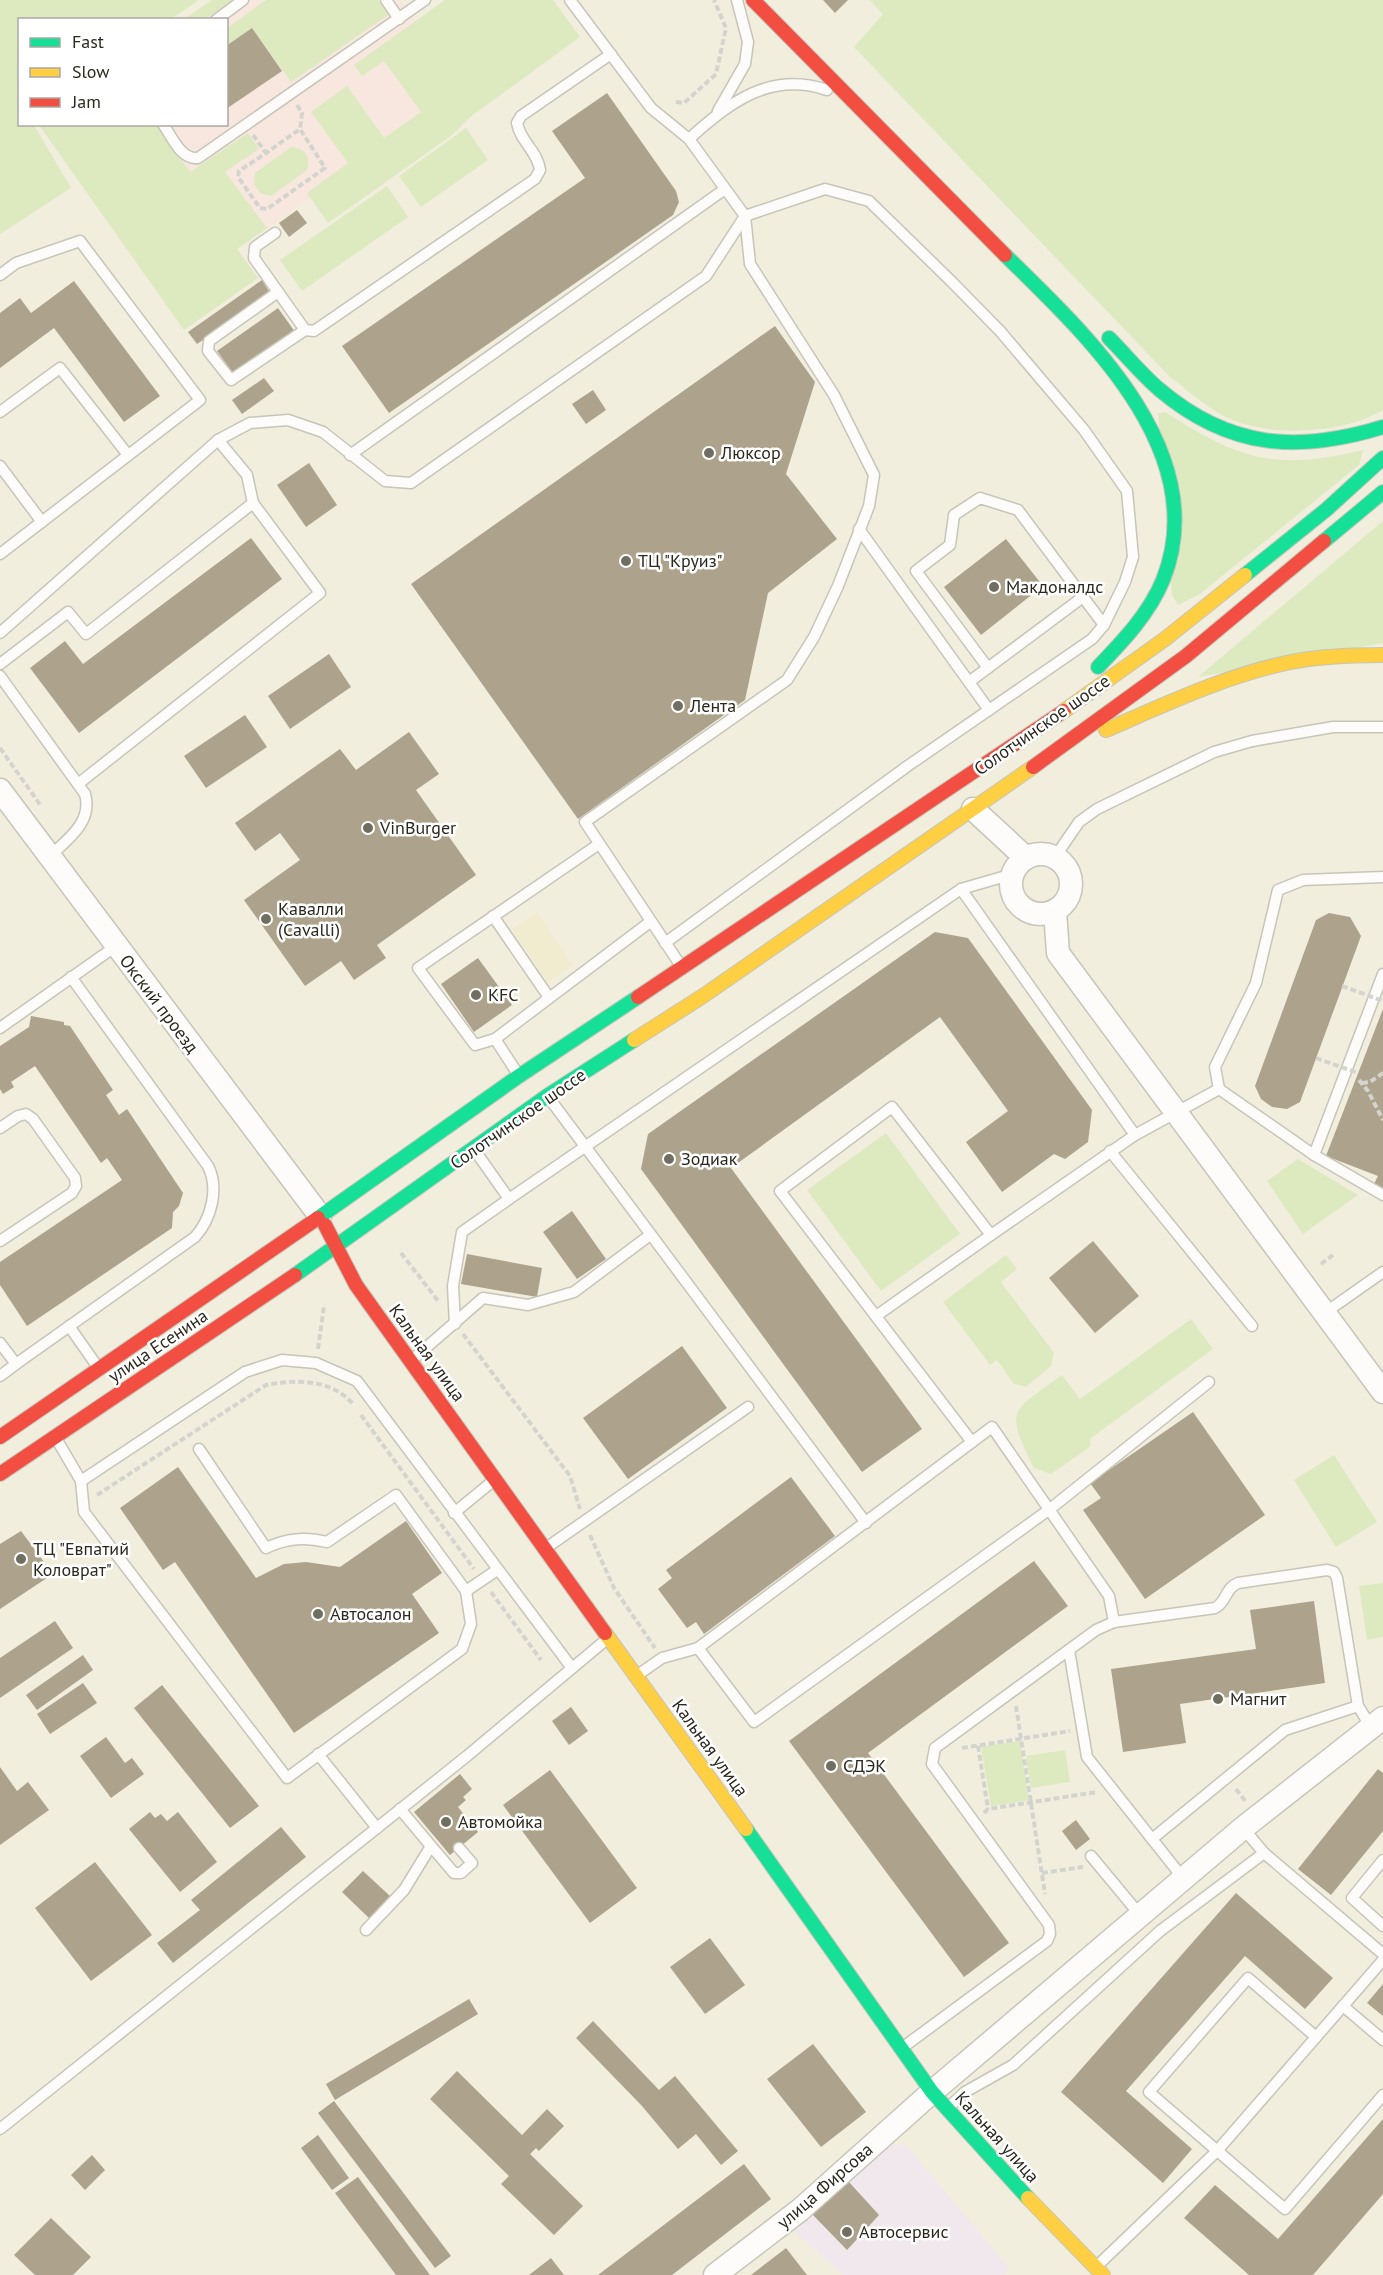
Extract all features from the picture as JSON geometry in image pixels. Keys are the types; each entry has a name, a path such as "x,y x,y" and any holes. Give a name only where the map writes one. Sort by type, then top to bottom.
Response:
{"main road":[{"path":"753,0 1076,328 1138,403 1157,437 1170,475 1174,512 1173,545 1166,574 1154,599 1127,638 1031,734"},
{"path":"1102,331 1161,391 1192,415 1230,434 1290,446 1327,444 1354,438 1383,427"},
{"name":"Солотчинское шоссе","path":"320,1216 359,1191 519,1076 1031,734 1165,639 1327,509 1383,458"},
{"name":"Солотчинское шоссе","path":"336,1247 547,1096 703,996 1050,755 1186,656 1383,492"},
{"path":"1050,755 1215,684 1251,672 1324,657 1383,655"},
{"name":"Кальная улица","path":"320,1216 356,1285 833,1951 900,2050 991,2160 1099,2271"},
{"name":"улица Есенина","path":"0,1437 320,1216"},
{"name":"улица Есенина","path":"0,1474 336,1247"}],"street":[{"name":"Окский проезд","path":"0,790 48,857 320,1216"},
{"path":"973,809 1020,866"},
{"path":"1036,855 1055,857 1068,870 1071,879 1068,898 1055,911 1036,914 1018,904 1013,895 1020,866 1036,855"},
{"path":"1055,911 1058,953 1383,1392"},
{"path":"681,966 703,996"},
{"name":"улица Фирсова","path":"715,2275 800,2210 932,2091 1183,1878 1247,1819 1377,1723"}],"lane":[{"path":"219,18 243,0"},
{"path":"386,0 399,19"},
{"path":"164,126 184,155 190,159 198,158 426,0"},
{"path":"570,0 651,108 689,139 745,216 750,264 834,395 874,475 868,506 838,586 814,637 787,680 585,822 681,966"},
{"path":"717,114 745,64 748,42 737,0"},
{"path":"278,292 209,341 208,351 231,380 305,330 314,331 535,178 540,170 539,162 519,131 517,123 521,116 611,54"},
{"path":"689,139 717,114 748,95 778,83 817,87 848,97"},
{"path":"350,454 725,189"},
{"path":"0,633 218,440 250,423 288,420 323,432 385,481 411,483 706,276 745,216 825,189 869,201 1000,331 1084,430 1126,491 1133,557 1125,582 1104,625 1092,639 989,710 665,943"},
{"path":"275,233 255,247 254,258 305,330"},
{"path":"0,275 16,263 80,241 200,400 0,554"},
{"path":"0,412 60,368 128,455"},
{"path":"78,783 320,593 253,503 247,475 218,440"},
{"path":"0,466 42,522"},
{"path":"988,668 916,571 950,545 954,515 980,498 1018,510 1104,625"},
{"path":"0,664 68,612 86,634 253,503"},
{"path":"859,529 989,710"},
{"path":"969,682 1083,597"},
{"path":"0,676 78,783 89,805 85,820 48,857"},
{"path":"1055,857 1079,822 1097,809 1214,752 1252,741 1333,727 1383,727"},
{"path":"599,844 418,968 475,1045 495,1039 548,996 650,922"},
{"path":"455,1324 453,1286 462,1232 961,889 1020,866"},
{"path":"1383,877 1303,880 1278,890 1256,983 1215,1067 1219,1089 1314,1155 1383,1194"},
{"path":"961,889 1136,1135"},
{"path":"493,916 548,996"},
{"path":"0,1028 116,946"},
{"path":"1314,1155 1383,974"},
{"path":"0,1376 195,1236 207,1219 214,1178 208,1166 71,977"},
{"path":"495,1039 519,1076"},
{"path":"876,1316 1110,1151 1219,1089"},
{"path":"547,1096 866,1523"},
{"path":"972,1442 780,1191 892,1107 991,1235"},
{"path":"0,1128 18,1116 26,1114 33,1119 75,1178 76,1186 72,1193 0,1241"},
{"path":"474,1149 509,1199"},
{"path":"1110,1151 1252,1326"},
{"path":"411,1361 483,1298 528,1305 574,1292 650,1235"},
{"path":"1326,1312 1383,1272"},
{"path":"69,1326 99,1368"},
{"path":"0,1343 16,1364"},
{"path":"81,1482 245,1372 282,1360 316,1363 357,1381 572,1668"},
{"path":"698,1647 754,1722 1050,1509 1209,1382"},
{"path":"546,1548 748,1407"},
{"path":"636,1676 662,1659 698,1647 992,1427 1109,1596 1114,1622"},
{"path":"55,1437 81,1482 82,1505 287,1778 462,1649 471,1623 466,1591 396,1495 327,1542 296,1538 266,1548 199,1449"},
{"path":"454,1513 495,1479"},
{"path":"466,1591 497,1570"},
{"path":"900,2050 1047,1941 1050,1934 1049,1925 932,1764 935,1748 1096,1630 1114,1622 1215,1608 1220,1605 1231,1586 1238,1582 1327,1570 1334,1572 1337,1578 1358,1706 1377,1723"},
{"path":"0,2129 400,1809 419,1801 608,1638"},
{"path":"1070,1650 1088,1757 1183,1878"},
{"path":"1152,1839 1285,1730 1358,1706"},
{"path":"318,1754 377,1828"},
{"path":"400,1809 454,1873 461,1873 472,1863 459,1848"},
{"path":"1247,1819 1264,1853 1383,1954"},
{"path":"366,1930 404,1890 431,1846"},
{"path":"947,2109 965,2092 1013,2065 1160,1931 1264,1853"},
{"path":"1095,1860 1140,1915"},
{"path":"1383,1860 1352,1898 1383,1926"},
{"path":"1099,2271 1217,2151 1383,1960"},
{"path":"1316,2037 1248,1978 1149,2092 1285,2209 1383,2095"},
{"path":"1343,2006 1383,2040"}],"path":[{"path":"676,102 684,102 716,74 726,27 714,0"},
{"path":"290,94 302,113 300,129 325,168 263,210 238,174 300,129"},
{"path":"246,125 266,153"},
{"path":"1342,986 1383,1001"},
{"path":"1316,1058 1361,1074 1359,1081 1383,1120"},
{"path":"1362,1083 1370,1082 1383,1073"},
{"path":"401,1253 570,1476 583,1521 614,1588 662,1659"},
{"path":"1321,1264 1333,1255"},
{"path":"314,1382 324,1306"},
{"path":"82,1505 253,1392 281,1382 314,1382 334,1390 351,1401 541,1660"},
{"path":"1014,1691 1046,1896 1034,1905"},
{"path":"952,1736 961,1748 1082,1730"},
{"path":"978,1746 988,1809"},
{"path":"1227,1778 1247,1819"},
{"path":"974,1821 988,1809 1112,1790"},
{"path":"1042,1873 1095,1860"}],"shaded area":[{"path":"212,0 401,0 453,73 452,135 328,223 310,198 238,249 258,278 184,330 40,126 228,126 228,18 185,18"},
{"path":"537,912 573,965 548,982 512,929"},
{"path":"905,2144 1009,2268 1005,2275 843,2275 794,2231 886,2146"}],"green space":[{"path":"0,0 199,0 172,18 18,18 18,126 35,126 71,188 0,234"},
{"path":"212,0 233,0 206,18 185,18"},
{"path":"266,0 378,0 388,15 291,82 252,28 228,45 228,27"},
{"path":"445,0 553,0 580,37 469,118 452,135 328,223 307,193 348,163 311,112 347,86 384,138 421,112 384,61 362,76 354,65"},
{"path":"870,0 1383,0 1383,410 1350,424 1331,428 1290,431 1270,429 1252,426 1226,417 1170,377 854,47 883,14"},
{"path":"40,126 158,126 190,172 248,133 259,149 225,172 267,228 237,249 258,278 184,330"},
{"path":"466,128 488,160 421,207 399,176"},
{"path":"291,147 300,149 306,154 307,170 271,196 260,193 254,184 255,173"},
{"path":"387,186 408,217 302,291 280,260"},
{"path":"1165,412 1215,441 1237,451 1259,457 1305,460 1363,450 1359,465 1200,594 1178,605 1172,595 1158,413"},
{"path":"1383,521 1383,643 1198,677"},
{"path":"886,1133 960,1234 881,1291 807,1190"},
{"path":"1298,1159 1358,1195 1303,1234 1267,1181"},
{"path":"1006,1255 1017,1269 1001,1282 1054,1353 1051,1366 1026,1387 1014,1384 997,1360 990,1365 943,1302"},
{"path":"1191,1319 1213,1349 1091,1438 1090,1447 1051,1474 1034,1468 1024,1448 1016,1422 1023,1405 1062,1375 1080,1399"},
{"path":"1334,1455 1377,1522 1336,1547 1294,1480"},
{"path":"1383,1583 1383,1637 1367,1640 1359,1586"},
{"path":"1020,1741 1029,1800 991,1806 981,1747"},
{"path":"1065,1750 1070,1782 1031,1788 1026,1756"}],"building":[{"path":"823,0 848,0 835,13"},
{"path":"252,28 282,71 228,108 228,45"},
{"path":"607,93 676,191 679,202 673,215 389,413 342,346 585,178 552,131"},
{"path":"297,210 307,223 289,237 279,223"},
{"path":"262,280 270,293 197,344 188,332"},
{"path":"74,281 160,396 124,422 54,328 0,368 0,313 20,298 31,313"},
{"path":"278,308 295,332 234,374 217,351"},
{"name":"ТЦ \"Круиз\"","path":"775,326 815,382 786,474 837,539 768,593 745,700 578,819 411,584"},
{"path":"264,378 274,391 242,414 232,400"},
{"path":"593,390 606,410 586,424 572,404"},
{"path":"309,463 337,505 306,527 277,485"},
{"path":"251,538 282,579 79,733 30,668 65,641 83,664"},
{"name":"Макдоналдс","path":"1006,539 1043,586 981,635 944,587"},
{"path":"329,654 351,687 290,729 268,696"},
{"path":"245,715 267,747 206,788 184,756"},
{"path":"409,732 439,774 416,790 476,875 377,945 386,958 354,980 341,961 305,986 244,900 300,860 280,833 255,851 235,823 340,749 356,770"},
{"path":"1329,913 1350,917 1361,936 1300,1102 1287,1109 1272,1107 1261,1099 1255,1086 1316,920"},
{"path":"935,932 968,938 1092,1110 1088,1142 1065,1159 1054,1154 1002,1192 966,1142 1008,1111 940,1017 731,1168 922,1429 862,1472 641,1169 648,1134"},
{"name":"KFC","path":"478,958 512,1005 474,1032 441,984"},
{"path":"1383,1009 1383,1188 1374,1184 1378,1176 1326,1156"},
{"path":"31,1016 64,1022 64,1025 70,1026 113,1090 106,1095 119,1115 127,1109 183,1193 179,1206 173,1212 172,1228 27,1326 0,1285 0,1262 122,1180 107,1158 101,1163 35,1066 11,1082 14,1087 3,1094 0,1089 0,1046 29,1027"},
{"path":"572,1211 606,1259 577,1279 543,1232"},
{"path":"1093,1241 1139,1296 1095,1333 1049,1278"},
{"path":"467,1254 542,1268 537,1297 461,1284"},
{"path":"682,1346 727,1408 628,1479 583,1418"},
{"path":"1193,1412 1265,1515 1145,1599 1083,1510 1101,1498 1090,1483"},
{"name":"Автосалон","path":"178,1467 256,1578 284,1564 306,1562 340,1567 406,1521 442,1573 412,1594 439,1633 294,1733 175,1562 163,1570 120,1508"},
{"path":"791,1477 835,1536 704,1634 696,1622 687,1628 658,1589 672,1578 666,1570"},
{"name":"ТЦ \"Евпатий Коловрат\"","path":"21,1531 53,1574 0,1609 0,1544"},
{"path":"1034,1561 1068,1606 868,1753 1009,1943 964,1977 789,1741"},
{"path":"1314,1601 1325,1683 1180,1704 1186,1743 1123,1752 1111,1669 1256,1649 1250,1610"},
{"path":"55,1621 73,1648 0,1698 0,1658"},
{"path":"83,1655 93,1670 37,1710 26,1695"},
{"path":"83,1683 97,1703 50,1734 37,1714"},
{"path":"162,1685 259,1806 230,1828 134,1708"},
{"path":"571,1707 588,1731 569,1745 552,1721"},
{"path":"106,1737 125,1763 132,1758 144,1774 111,1798 80,1756"},
{"path":"0,1767 17,1791 28,1782 49,1810 0,1845"},
{"path":"1378,1769 1383,1773 1383,1831 1331,1895 1298,1869"},
{"path":"550,1770 637,1888 590,1923 503,1805"},
{"name":"Автомойка","path":"460,1774 472,1789 463,1797 466,1800 458,1807 478,1832 450,1855 414,1812"},
{"path":"150,1812 155,1818 161,1814 167,1821 178,1812 217,1862 180,1892 129,1829"},
{"path":"1076,1820 1090,1839 1076,1850 1062,1831"},
{"path":"281,1827 306,1857 173,1963 157,1943 200,1910 191,1900"},
{"path":"95,1862 152,1935 91,1981 35,1908"},
{"path":"363,1871 390,1896 369,1918 342,1892"},
{"path":"1236,1893 1333,1978 1305,2009 1245,1956 1126,2091 1192,2149 1163,2183 1061,2092"},
{"path":"710,1938 745,1985 705,2014 670,1967"},
{"path":"1383,1984 1383,2016 1367,2003"},
{"path":"469,1999 478,2014 335,2100 326,2084"},
{"path":"593,2021 659,2090 675,2076 738,2151 721,2165 696,2134 678,2149 642,2106 576,2038"},
{"path":"813,2044 866,2112 821,2147 767,2079"},
{"path":"457,2071 522,2135 547,2109 564,2126 539,2151 536,2148 530,2154 583,2206 554,2235 501,2184 509,2176 430,2099"},
{"path":"334,2101 451,2256 435,2268 318,2113"},
{"path":"1383,2119 1383,2194 1313,2275 1249,2275 1184,2218 1215,2185 1278,2239"},
{"path":"318,2135 349,2178 332,2190 301,2148"},
{"path":"92,2155 105,2170 85,2190 71,2175"},
{"path":"744,2164 771,2199 672,2275 598,2275"},
{"path":"358,2177 430,2275 396,2275 335,2193"},
{"name":"Автосервис","path":"848,2181 879,2215 847,2250 812,2214"},
{"path":"51,2218 91,2257 73,2275 35,2275 14,2255"},
{"path":"786,2248 807,2275 751,2275"},
{"path":"551,2258 564,2275 529,2275"}],"traffic: fast":[{"path":"1005,255 1071,322 1134,400 1157,442 1171,487 1174,533 1163,580 1143,616 1098,667"},
{"path":"1109,338 1153,384 1186,410 1239,434 1266,440 1294,442 1323,440 1383,427"},
{"path":"1245,575 1327,509 1383,458"},
{"path":"1324,541 1383,492"},
{"path":"318,1218 519,1076 638,997"},
{"path":"295,1275 547,1096 634,1040"},
{"path":"746,1829 932,2092 1028,2198"}],"traffic: slow":[{"path":"1064,711 1165,639 1245,575"},
{"path":"1106,730 1197,691 1244,674 1314,658 1383,655"},
{"path":"634,1040 703,996 1033,767"},
{"path":"605,1633 746,1829"},
{"path":"1028,2198 1103,2275"}],"traffic: jam":[{"path":"753,0 1005,255"},
{"path":"1033,767 1186,656 1324,541"},
{"path":"638,997 1064,711"},
{"path":"0,1437 318,1218"},
{"path":"325,1225 356,1285 605,1633"},
{"path":"0,1474 295,1275"}],"place":[{"name":"Люксор","path":"709,453"},
{"name":"ТЦ \"Круиз\"","path":"626,561"},
{"name":"Макдоналдс","path":"994,587"},
{"name":"Лента","path":"678,706"},
{"name":"VinBurger","path":"368,828"},
{"name":"Кавалли (Cavalli)","path":"266,919"},
{"name":"KFC","path":"476,995"},
{"name":"Зодиак","path":"669,1159"},
{"name":"ТЦ \"Евпатий Коловрат\"","path":"21,1559"},
{"name":"Автосалон","path":"318,1614"},
{"name":"Магнит","path":"1218,1699"},
{"name":"СДЭК","path":"831,1766"},
{"name":"Автомойка","path":"446,1822"},
{"name":"Автосервис","path":"847,2232"}]}
